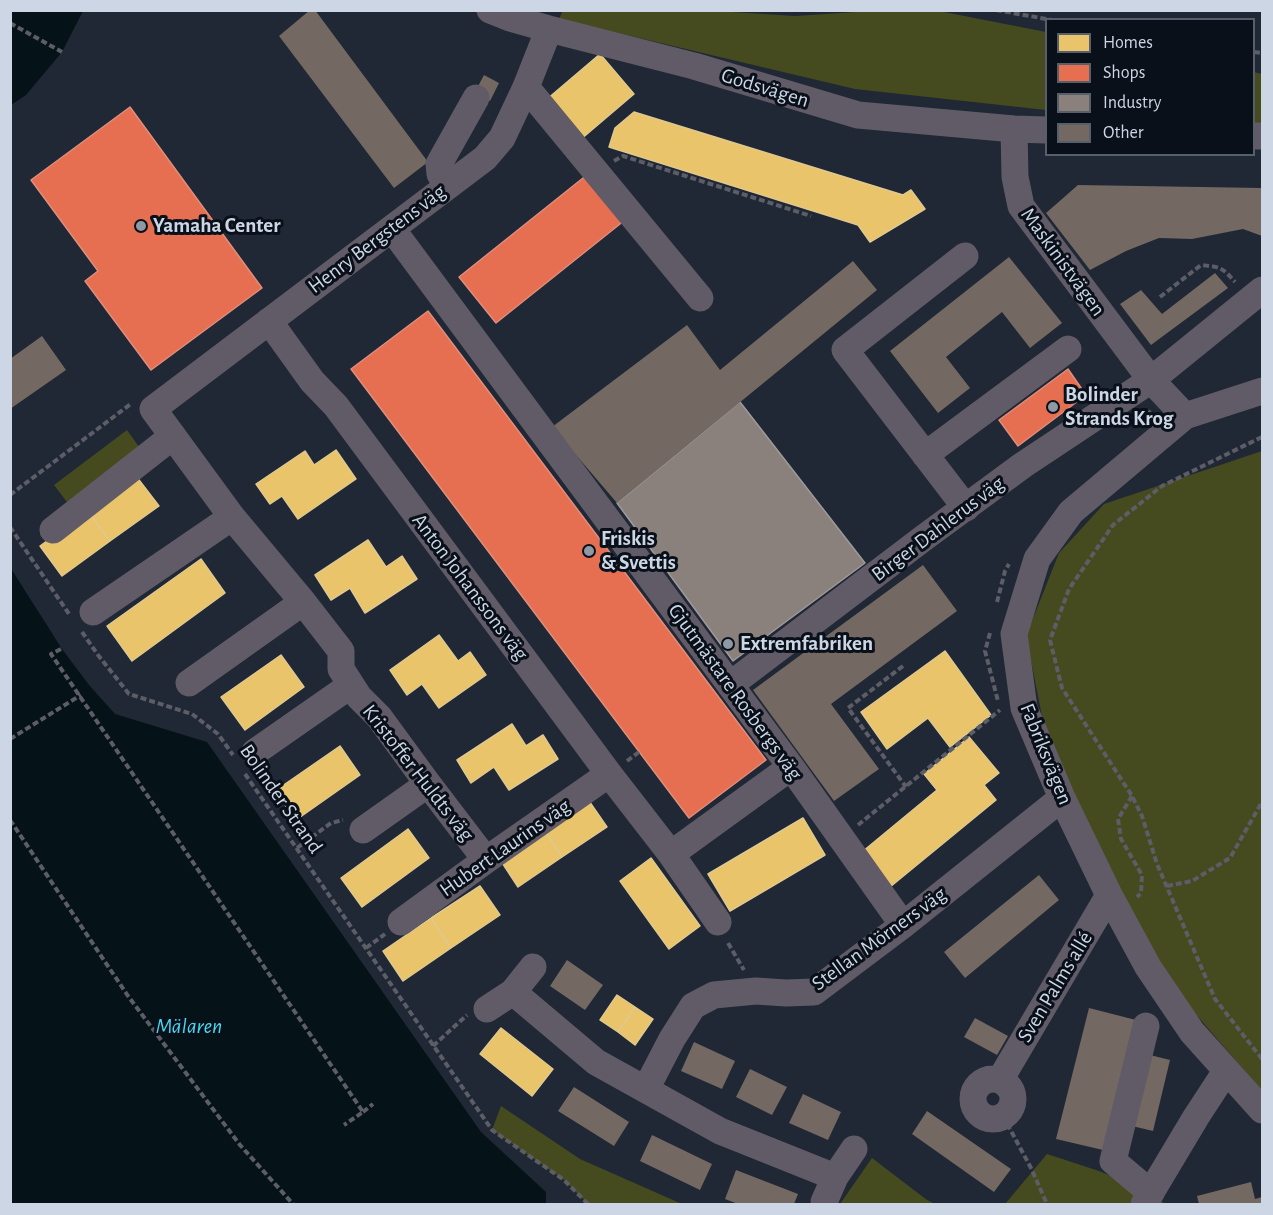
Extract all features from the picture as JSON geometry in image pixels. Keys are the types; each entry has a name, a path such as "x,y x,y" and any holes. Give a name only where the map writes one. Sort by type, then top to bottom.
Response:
{"street":[{"name":"Godsvägen","path":"490,10 510,18 694,66 858,115 1045,130"},
{"name":"Henry Bergstens väg","path":"153,409 485,158 502,138 526,87 549,29"},
{"path":"526,87 700,298"},
{"path":"448,185 440,174 439,164 476,98"},
{"name":"Maskinistvägen","path":"1014,129 1015,177 1021,206 1151,380"},
{"name":"Gjutmästare Rosbergs väg","path":"392,229 791,767 903,925"},
{"path":"965,256 845,350 966,508"},
{"name":"Birger Dahlerus väg","path":"730,685 1023,465 1151,380 1263,290"},
{"name":"Anton Johanssons väg","path":"269,321 312,381 336,406 671,854 722,931"},
{"path":"925,455 1068,349"},
{"path":"1151,380 1185,416"},
{"name":"Fabriksvägen","path":"1263,390 1185,416 1071,512 1037,559 1014,634 1024,708 1062,798 1114,904 1148,967 1192,1032 1263,1110"},
{"name":"Kristoffer Huldts väg","path":"153,409 232,517 341,651 341,669 359,697 380,717 486,860"},
{"path":"53,530 173,436"},
{"path":"80,618 232,517"},
{"path":"189,683 303,602"},
{"name":"Kristoffer Huldts väg","path":"246,762 351,685"},
{"path":"671,854 791,767"},
{"name":"Hubert Laurins väg","path":"401,922 609,774"},
{"path":"363,830 428,784"},
{"name":"Stellan Mörners väg","path":"646,1089 672,1039 693,1006 714,995 756,991 814,992 903,925 1062,798"},
{"name":"Sven Palms allé","path":"1003,1116 988,1118 977,1111 973,1098 975,1091 981,1083 987,1080 1000,1080 1114,904"},
{"path":"487,1010 513,992 534,967"},
{"path":"513,992 596,1062 720,1131 835,1177"},
{"path":"1146,1026 1113,1161 1147,1199 1196,1116 1226,1071"},
{"path":"824,1202 835,1177 854,1149"}],"path":[{"path":"996,10 1045,19"},
{"path":"10,23 62,52"},
{"path":"595,171 623,156 811,216"},
{"path":"1160,297 1201,265 1224,269 1234,281"},
{"path":"10,495 123,410"},
{"path":"1263,437 1162,486 1113,525 1069,589 1050,640 1062,688 1132,795 1142,816 1157,864 1215,999 1263,1059"},
{"name":"Bolinder Strand","path":"10,527 80,618 98,656 129,694 192,714 218,734 246,762 297,848 492,1130 564,1180 588,1204"},
{"path":"62,649 51,654 363,1112"},
{"path":"903,666 848,708 906,787"},
{"path":"10,739 81,695"},
{"path":"842,839 1000,711"},
{"path":"1114,904 1142,893 1142,875 1121,839 1118,819 1132,795"},
{"path":"1167,886 1192,881 1230,858 1263,802"},
{"path":"297,848 331,823 351,819 363,830"},
{"path":"10,820 128,996 240,1145 293,1204"},
{"path":"722,931 737,958"},
{"path":"344,1125 373,1104"},
{"path":"1003,1116 1047,1204"}],"green space":[{"path":"563,10 702,10 795,16 872,11 939,11 1045,32 1045,110 855,89 559,19"},
{"path":"1255,72 1262,74 1262,124 1255,123"},
{"path":"127,430 142,451 70,506 54,485"},
{"path":"1262,451 1262,1091 1150,961 1098,850 1043,721 1026,636 1059,553 1104,504"},
{"path":"501,1106 580,1159 682,1204 588,1204 564,1180 492,1130"},
{"path":"1047,1154 1099,1171 1151,1193 1165,1204 1005,1204"},
{"path":"872,1158 927,1200 935,1204 840,1204"}],"water":[{"path":"11,10 83,11 62,52 26,95 11,105"},
{"name":"Mälaren","path":"10,567 62,649 89,685 115,714 207,742 481,1132 546,1192 546,1204 11,1204"}],"building: Homes":[{"path":"600,54 634,94 580,140 546,100"},
{"path":"634,112 903,195 911,190 925,209 870,242 858,225 609,147 615,128"},
{"path":"336,450 356,479 298,519 282,496 270,504 256,484 305,451 314,465"},
{"path":"136,476 159,506 110,541 88,511"},
{"path":"88,511 110,541 62,576 40,546"},
{"path":"368,540 386,567 402,556 417,579 365,613 350,588 331,600 315,575"},
{"path":"201,559 225,593 132,661 107,626"},
{"path":"439,635 458,661 470,652 486,675 439,708 422,684 407,695 390,670"},
{"path":"945,651 991,715 950,747 928,718 887,749 861,712"},
{"path":"281,655 304,687 245,730 221,697"},
{"path":"512,724 526,746 543,735 558,759 509,790 494,767 471,783 457,760"},
{"path":"969,737 999,773 984,785 996,800 890,887 862,852 937,790 924,774"},
{"path":"340,746 360,775 296,820 275,791"},
{"path":"589,801 607,827 562,857 545,831"},
{"path":"803,818 825,855 730,911 708,874"},
{"path":"408,829 429,858 362,907 341,878"},
{"path":"545,831 562,857 518,887 501,861"},
{"path":"651,858 700,926 669,949 620,881"},
{"path":"480,886 500,915 451,948 431,918"},
{"path":"431,918 451,948 403,981 383,951"},
{"path":"617,995 635,1007 618,1032 600,1020"},
{"path":"635,1007 653,1019 635,1045 618,1032"},
{"path":"501,1028 553,1069 532,1096 480,1054"}],"building: Shops":[{"name":"Yamaha Center","path":"130,107 262,288 151,370 85,281 98,271 31,180"},
{"path":"588,174 625,220 496,323 459,277"},
{"path":"428,311 766,760 689,818 351,369"},
{"path":"1068,369 1086,395 1018,446 999,420"}],"building: Industry":[{"path":"740,402 865,563 733,661 617,503"}],"building: Other":[{"path":"310,10 315,10 428,162 394,188 279,36"},
{"path":"484,75 499,83 490,101 475,92"},
{"path":"1078,185 1262,188 1262,236 1243,229 1192,239 1159,238 1126,251 1090,270 1046,213"},
{"path":"1009,257 1062,323 1030,348 1002,312 946,357 970,388 938,413 890,351"},
{"path":"853,261 877,290 617,503 552,427 687,325 720,370"},
{"path":"1215,273 1228,288 1151,345 1120,304 1141,290 1162,314"},
{"path":"42,336 66,370 10,409 10,359"},
{"path":"923,565 957,611 831,704 879,769 834,801 753,690"},
{"path":"1039,875 1059,900 965,978 944,952"},
{"path":"567,960 603,985 585,1010 550,986"},
{"path":"1089,1008 1136,1020 1103,1150 1056,1139"},
{"path":"975,1018 1008,1036 997,1055 964,1037"},
{"path":"694,1042 735,1061 722,1089 681,1071"},
{"path":"1150,1055 1170,1060 1153,1131 1132,1126"},
{"path":"750,1069 787,1087 772,1115 736,1097"},
{"path":"574,1087 629,1122 614,1146 558,1111"},
{"path":"803,1094 841,1112 828,1140 789,1123"},
{"path":"927,1111 1011,1169 994,1192 912,1134"},
{"path":"652,1135 712,1164 700,1190 640,1161"},
{"path":"736,1170 798,1194 794,1204 738,1204 725,1199"},
{"path":"1251,1182 1255,1199 1262,1197 1262,1204 1199,1204 1197,1196"}],"place":[{"name":"Yamaha Center","path":"141,226"},
{"name":"Bolinder Strands Krog","path":"1053,407"},
{"name":"Friskis & Svettis","path":"589,551"},
{"name":"Extremfabriken","path":"728,644"}]}
